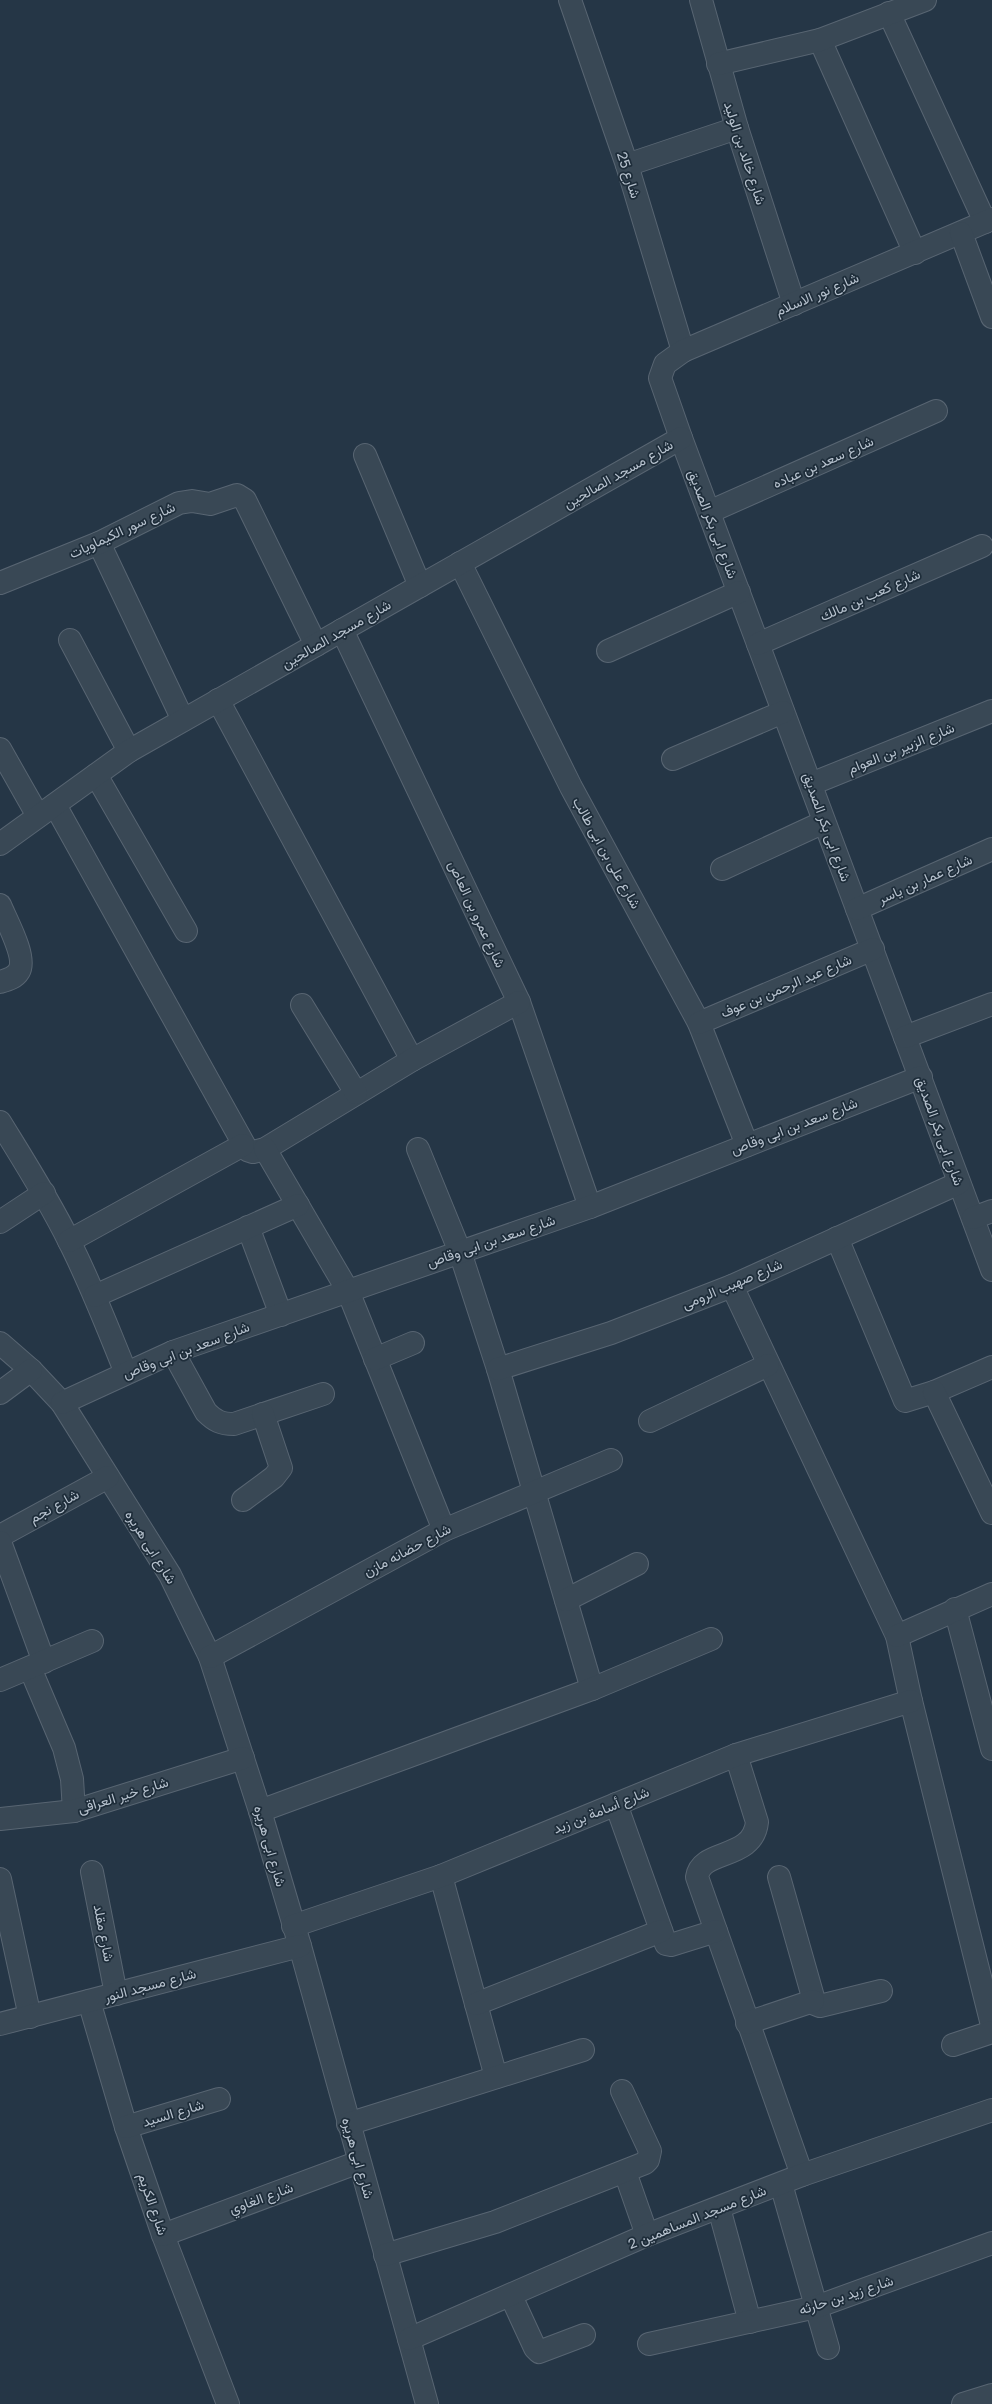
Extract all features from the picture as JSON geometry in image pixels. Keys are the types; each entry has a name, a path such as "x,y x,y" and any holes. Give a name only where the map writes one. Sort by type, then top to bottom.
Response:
{"street":[{"name":"شارع 25","path":"570,0 627,165 683,351"},
{"name":"شارع خالد بن الوليد","path":"701,0 737,128 794,304"},
{"path":"718,64 820,40 925,0"},
{"path":"889,13 989,220"},
{"path":"820,40 915,253"},
{"path":"627,165 737,128"},
{"name":"شارع نور الاسلام","path":"662,385 660,378 665,364 683,351 915,253 989,220"},
{"path":"961,233 992,317"},
{"name":"شارع ابى بكر الصديق","path":"662,385 960,1183 982,1214 992,1270"},
{"name":"شارع سعد بن عباده","path":"709,512 936,411"},
{"name":"شارع مسجد الصالحين","path":"0,844 130,751 681,438"},
{"path":"364,455 420,586"},
{"name":"شارع سور الكيماويات","path":"0,583 99,543 179,503 192,502 210,504 237,495 245,500 316,645"},
{"path":"99,543 183,720"},
{"name":"شارع كعب بن مالك","path":"758,644 982,546"},
{"name":"شارع على بن ابى طالب","path":"460,563 571,787 699,1023 747,1145"},
{"path":"608,651 739,592"},
{"name":"شارع عمرو بن العاص","path":"342,630 519,1002 590,1206"},
{"path":"70,640 130,751"},
{"path":"218,700 412,1060"},
{"name":"شارع الزبير بن العوام","path":"811,784 992,711"},
{"path":"673,759 783,712"},
{"path":"0,749 46,811 243,1145 254,1152 265,1149 412,1060 519,1002"},
{"path":"96,775 186,932"},
{"path":"722,869 824,822"},
{"name":"شارع عمار بن ياسر","path":"857,909 992,849"},
{"path":"0,905 22,961 19,971 11,978 0,982"},
{"name":"شارع عبد الرحمن بن عوف","path":"699,1023 873,949"},
{"path":"906,1037 992,1004"},
{"path":"302,1005 356,1093"},
{"name":"شارع سعد بن ابى وقاص","path":"62,1403 174,1352 590,1206 920,1077"},
{"path":"0,1122 44,1193 69,1241 95,1296 126,1373"},
{"path":"69,1241 243,1145"},
{"path":"265,1149 348,1291 444,1530"},
{"path":"418,1149 460,1252 498,1369 592,1689"},
{"name":"شارع صهيب الرومى","path":"498,1369 611,1333 732,1286 960,1183"},
{"path":"0,1222 44,1193"},
{"path":"95,1296 298,1205"},
{"path":"248,1227 281,1315"},
{"path":"837,1238 905,1400 910,1400 934,1392 992,1368"},
{"path":"732,1286 768,1365 898,1636 911,1701 992,2026"},
{"name":"شارع ابى هريره","path":"0,1343 31,1370 62,1403 170,1575 210,1657 260,1811 297,1936 427,2404"},
{"path":"375,1360 414,1343"},
{"path":"174,1352 206,1412 214,1420 223,1424 234,1424 323,1394"},
{"path":"650,1421 768,1365"},
{"path":"0,1393 31,1370"},
{"path":"934,1392 992,1513"},
{"path":"243,1500 274,1477 280,1468 263,1414"},
{"name":"شارع حضانه مازن","path":"210,1657 444,1530 534,1490 611,1460"},
{"name":"شارع نجم","path":"0,1536 108,1477"},
{"path":"0,1542 64,1748 72,1779 74,1811"},
{"path":"566,1600 637,1564"},
{"path":"898,1636 955,1609 992,1594"},
{"path":"955,1609 989,1726 992,1749"},
{"path":"260,1811 592,1689 711,1639"},
{"path":"0,1680 92,1641"},
{"name":"شارع أسامة بن زيد","path":"297,1936 736,1755 911,1701"},
{"path":"736,1755 757,1822 756,1830 749,1842 705,1863 698,1872 697,1877 802,2175"},
{"name":"شارع خير العراقى","path":"0,1819 74,1811 243,1758"},
{"path":"616,1804 661,1931 668,1946 716,1932"},
{"name":"شارع مقلد","path":"92,1872 116,1994"},
{"path":"441,1876 496,2077"},
{"path":"779,1877 813,2001 820,2006 881,1990"},
{"path":"0,1879 30,2017"},
{"path":"476,2004 661,1931"},
{"name":"شارع مسجد النور","path":"0,2024 116,1994 297,1936"},
{"name":"شارع الكريم","path":"89,2001 126,2128 163,2234 228,2404"},
{"path":"747,2022 813,2001"},
{"path":"953,2045 992,2032"},
{"path":"348,2124 583,2050"},
{"path":"385,2255 495,2222 645,2163 650,2155 622,2091"},
{"name":"شارع السيد","path":"126,2128 219,2099"},
{"name":"شارع مسجد المساهمين 2","path":"409,2339 647,2236 802,2175 992,2110"},
{"name":"شارع الغاوي","path":"163,2234 359,2162"},
{"path":"625,2172 647,2236"},
{"path":"780,2184 828,2348"},
{"path":"719,2208 750,2322"},
{"name":"شارع زيد بن حارثه","path":"649,2344 816,2307 992,2243"},
{"path":"511,2296 535,2348 539,2352 584,2335"},
{"path":"963,2404 992,2395"}]}
